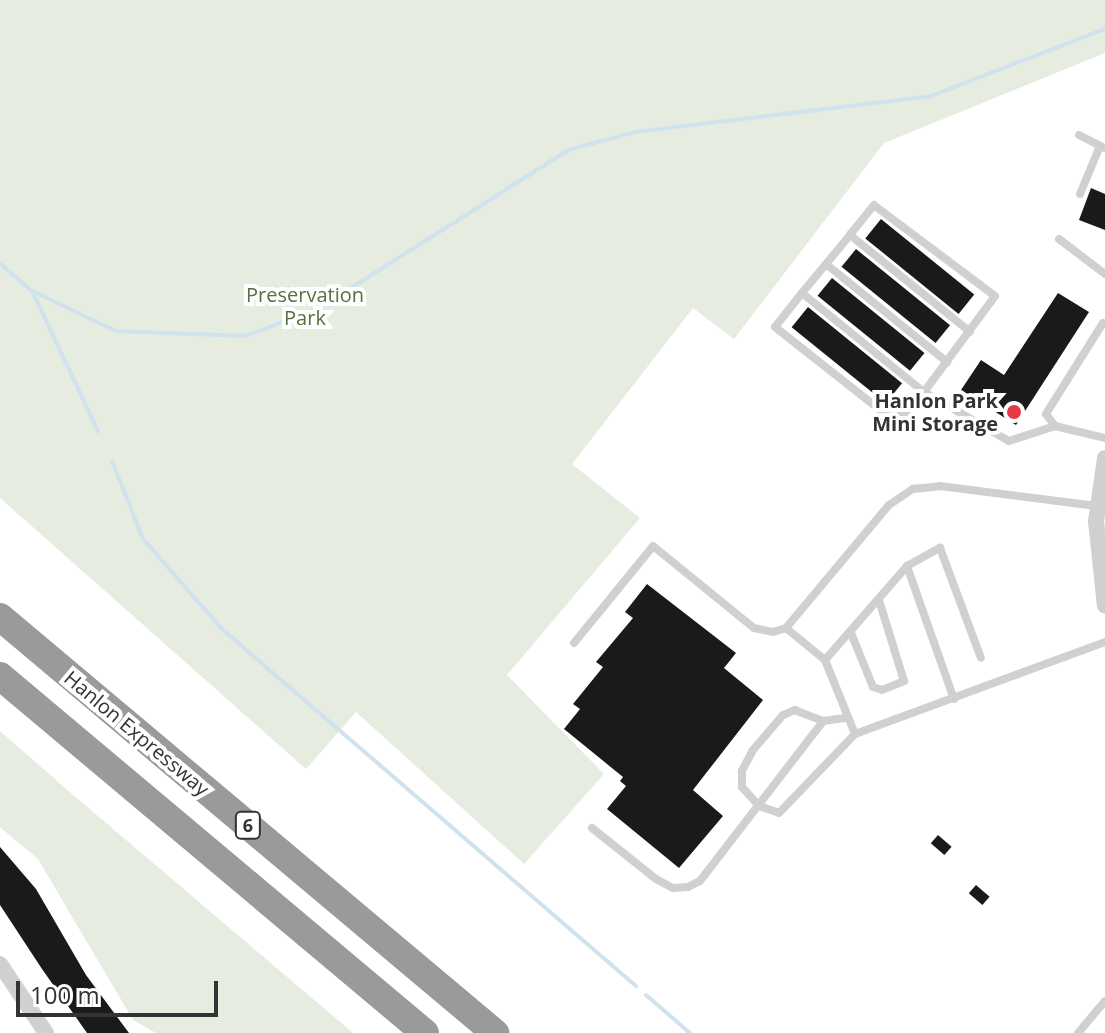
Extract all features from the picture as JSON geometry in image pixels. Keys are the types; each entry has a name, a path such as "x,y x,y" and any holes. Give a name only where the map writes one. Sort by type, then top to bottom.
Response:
{"highway":[{"name":"Hanlon Expressway","path":"0,617 495,1033"},
{"name":"6","path":"0,676 425,1033"}],"street":[{"path":"1105,458 1097,506 1105,606"},
{"path":"0,964 46,1033"}],"lane":[{"path":"1079,135 1103,147 1080,194"},
{"path":"874,205 995,296 908,413 889,417 775,327 826,264 874,205"},
{"path":"850,235 970,332"},
{"path":"1059,239 1105,274"},
{"path":"826,264 947,362"},
{"path":"802,293 924,392 1009,441 1055,426 1105,438"},
{"path":"1055,426 1046,414 1103,323"},
{"path":"574,643 653,546 754,628 773,632 786,628 889,505 913,489 940,486 1097,506"},
{"path":"825,660 907,566 940,548 981,658"},
{"path":"907,566 954,699"},
{"path":"851,633 873,687 882,690 904,681 879,600"},
{"path":"786,628 825,660 845,718 855,734"},
{"path":"845,718 823,721 795,710 753,750 741,779 757,803 773,813 789,808 855,734 1105,642"},
{"path":"592,828 656,879 673,888 688,887 700,881 823,721"},
{"path":"1078,1033 1105,1001"}],"green space":[{"name":"Preservation Park","path":"0,0 1105,0 1105,53 884,143 734,339 693,308 572,464 640,518 507,675 604,774 524,864 356,712 306,769 0,498"},
{"path":"0,731 353,1033 156,1033 133,1020 38,859 0,827"}],"building":[{"path":"1091,188 1105,194 1105,230 1079,220"},
{"path":"881,219 974,295 959,314 865,238"},
{"path":"856,249 950,325 936,343 842,267"},
{"path":"832,278 924,353 910,371 818,296"},
{"path":"1058,293 1089,312 1016,425 961,390 981,360 1004,375"},
{"path":"808,307 902,383 886,403 792,327"},
{"path":"647,584 736,653 724,668 763,700 693,790 723,816 679,868 607,809 626,786 620,781 623,777 564,729 580,709 573,704 603,667 596,662 633,618 625,612"},
{"path":"938,835 952,847 944,855 931,843"},
{"path":"0,847 36,889 86,975 129,1033 87,1033 42,969 0,905"},
{"path":"976,885 990,897 982,905 969,893"}],"waterway":[{"path":"0,264 32,291 116,331 246,336 321,307 568,150 635,132 931,96 1105,29"},
{"path":"33,293 98,431"},
{"path":"112,461 143,539 222,629 636,986"},
{"path":"646,995 690,1033"}],"place":[{"name":"Hanlon Park Mini Storage","path":"1014,412"}]}
